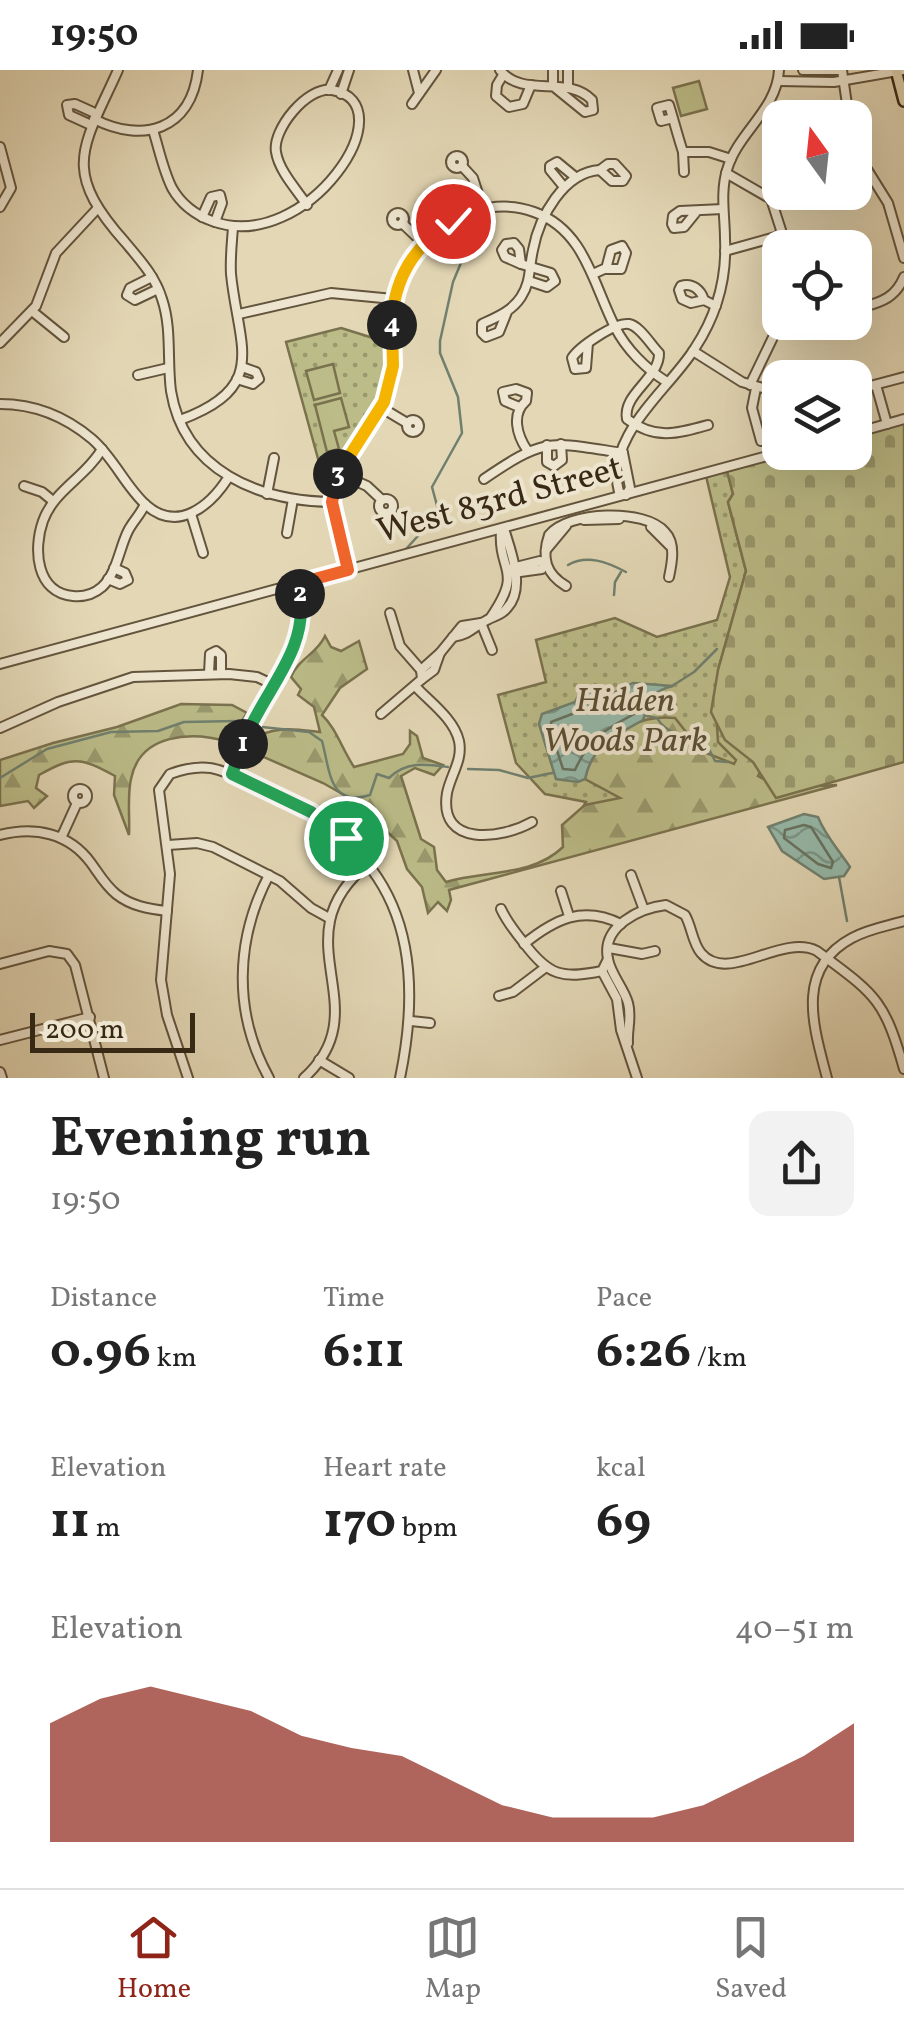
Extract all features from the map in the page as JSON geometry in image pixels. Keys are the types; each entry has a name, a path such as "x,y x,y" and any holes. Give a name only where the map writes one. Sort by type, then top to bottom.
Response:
{"main road":[{"path":"899,71 904,101"}],"street":[{"path":"118,70 85,146 84,173 98,210 158,289 166,319 173,402 180,420 201,454 228,478 268,494 332,502"},
{"path":"94,119 128,132 154,130 187,106 200,70"},
{"path":"329,90 338,70"},
{"path":"341,94 349,70"},
{"path":"413,70 420,93"},
{"path":"412,104 436,70"},
{"path":"553,86 554,70"},
{"path":"568,70 568,86"},
{"path":"626,495 630,488 623,453 635,425 694,351 716,306 726,250 726,173 731,159 770,103 778,70"},
{"path":"802,70 841,70 848,100"},
{"path":"778,82 845,81 899,71"},
{"path":"531,85 523,104 509,107 500,102 495,90 502,73 531,85 568,86 586,93 594,110 584,112 553,86"},
{"path":"154,130 172,188 183,202 202,217 233,227 261,223 307,205 332,182 355,142 358,120 352,104 341,94 329,90 302,101 276,142 278,158 307,205"},
{"path":"673,118 684,172"},
{"path":"0,147 11,193 0,207"},
{"path":"682,152 709,152 731,159"},
{"path":"564,188 550,166 562,164 574,176"},
{"path":"462,166 473,178 483,210"},
{"path":"507,312 529,281 526,266 536,236 564,188 574,176 600,170"},
{"path":"726,173 771,199 780,230 780,236 726,250"},
{"path":"872,177 888,202 904,258"},
{"path":"202,217 210,198 220,195 222,203 215,222"},
{"path":"348,570 332,502 338,473 382,408 393,366 394,299 404,272 423,243 453,221 483,210 523,208 546,217 572,238 593,274 615,328 630,350 667,382"},
{"path":"697,211 723,209"},
{"path":"0,343 32,311 42,295 56,253 98,210"},
{"path":"402,223 423,243"},
{"path":"180,420 218,402 242,367 244,347 232,276 233,227"},
{"path":"526,266 551,273 555,281 548,287 529,281"},
{"path":"593,274 606,269"},
{"path":"152,277 130,288 127,295 134,300 158,289"},
{"path":"872,304 886,300 904,277"},
{"path":"239,314 331,293 394,299"},
{"path":"704,300 716,306"},
{"path":"32,311 64,337"},
{"path":"588,343 615,328 631,325 659,353 660,362 626,410 627,419 635,425 664,435 708,425"},
{"path":"762,441 752,408 753,386 772,340"},
{"path":"694,351 728,375 762,388"},
{"path":"237,379 253,384 259,379 256,372 242,367"},
{"path":"138,376 168,368"},
{"path":"872,385 904,377"},
{"path":"876,384 888,424"},
{"path":"0,404 51,414 78,428 102,449 146,504 164,514 192,514 210,503 228,478"},
{"path":"519,406 517,431 527,450"},
{"path":"382,408 408,423"},
{"path":"872,428 904,419"},
{"path":"547,445 547,462 554,466 562,460 562,444"},
{"path":"484,479 527,450 547,445 586,445 623,453"},
{"path":"102,449 53,501 40,531 38,554 43,575 56,596 88,595 108,579 128,532 146,504"},
{"path":"268,494 274,458"},
{"name":"West 83rd Street","path":"0,664 762,458"},
{"path":"338,473 367,486 382,500"},
{"path":"24,486 53,501"},
{"path":"287,534 293,499"},
{"path":"192,514 203,553"},
{"path":"566,586 552,578 545,564 546,551 556,534 569,524 584,520 620,518 648,524 670,546 673,557 669,577"},
{"path":"382,714 419,679 452,638 469,634 491,617 505,595 513,571 501,530"},
{"path":"513,571 542,568 545,564"},
{"path":"108,579 120,584 128,580 125,573 114,568"},
{"path":"232,774 255,714 300,635 302,606 296,584"},
{"path":"390,613 400,646 451,724 460,745 447,805 453,821 466,832 491,837 532,822"},
{"path":"480,623 492,650"},
{"path":"300,635 313,638"},
{"path":"209,674 210,654 216,650 222,655 222,674"},
{"path":"0,728 111,683 158,674 258,677 272,684"},
{"path":"188,1078 164,998 162,959 168,845 158,797 162,782 170,774 206,766 232,774 321,819 346,838 383,885 399,924 410,978 410,1021 400,1078"},
{"path":"61,838 77,803"},
{"path":"0,835 34,830 61,838 84,854 116,894 136,905 167,911"},
{"path":"168,845 206,844 268,875 329,918"},
{"path":"304,1078 329,1043 335,1017 327,935 329,918 339,893 369,864"},
{"path":"268,875 248,922 242,979 250,1034 269,1078"},
{"path":"631,876 644,910"},
{"path":"561,891 568,916"},
{"path":"602,971 621,924 644,910 666,905 680,910 689,922 698,950 718,964 808,946 880,1003 891,1022 904,1069"},
{"path":"502,908 507,922 546,967 573,976 602,971"},
{"path":"524,944 568,916 592,914 621,924"},
{"path":"827,1078 811,1004 816,980 828,959 854,937 904,921"},
{"path":"609,948 642,954 655,951"},
{"path":"0,964 48,951 67,954 76,964 104,1078"},
{"path":"608,959 628,1004 628,1044"},
{"path":"499,996 513,992 546,967"},
{"path":"602,971 617,999 618,1017 637,1078"},
{"path":"0,1040 90,1017"},
{"path":"410,1021 430,1023"},
{"path":"320,1060 350,1078"}],"green space":[{"path":"699,81 707,109 681,116 673,88"},
{"path":"341,328 386,342 387,384 332,468 320,466 286,342"},
{"path":"333,364 340,393 314,400 306,371"},
{"path":"341,398 349,427 334,431 339,449 327,452 315,405"},
{"path":"904,423 904,762 776,798 753,762 725,740 711,712 718,670 746,571 728,502 733,494 727,471 762,462 762,470 872,470 872,431"},
{"name":"Hidden Woods Park","path":"727,471 733,494 728,502 746,571 718,670 753,762 776,798 580,812 586,802 545,794 516,763 498,695 546,682 536,640 615,618 657,637 717,620 730,577 706,476"},
{"path":"325,636 331,647 341,651 359,641 367,669 340,688 322,715 354,767 403,754 410,744 410,731 417,736 423,758 443,765 434,775 415,768 401,776 421,839 434,847 437,870 446,882 523,868 551,857 563,847 562,825 585,805 620,798 585,779 589,765 618,732 645,720 675,718 701,751 734,764 736,760 718,742 717,726 738,726 761,770 758,776 780,788 837,785 449,890 447,911 438,902 428,913 422,887 407,869 397,841 353,800 250,751 257,736 273,731 320,732 314,707 298,695 301,689 291,677"},
{"path":"181,704 232,705 247,713 229,742 184,737 156,744 145,752 131,779 129,835 114,795 115,776 85,762 60,764 39,775 36,788 47,796 34,808 28,801 0,806 0,760 117,727"}],"water":[{"path":"633,683 673,686 655,694 643,720 599,750 585,779 556,779 539,724 542,714 575,702 579,694 611,694"},
{"path":"804,814 818,817 850,867 844,876 824,879 782,851 768,827"}],"waterway":[{"path":"406,549 439,513 432,487 462,433 458,397 440,353 440,341 453,282 476,227"},
{"path":"568,565 582,560 597,561 626,572"},
{"path":"614,595 621,572"},
{"path":"672,686 694,672 717,649"},
{"path":"647,716 657,718 674,733 697,740 700,748 709,749 715,761 728,762"},
{"path":"0,778 47,749 111,732 158,731 184,722 238,721"},
{"path":"262,727 309,732 322,741 334,784 346,796 370,795 377,774 389,778 409,766 448,767"},
{"path":"468,769 499,770 528,778 552,773"},
{"path":"839,877 847,921"}],"route":[{"path":"346,838 311,812 232,774 255,714 300,635 302,606 296,584 348,570 333,516 333,486 341,465 382,408 388,392 393,366 392,315 400,280 423,243 453,221"}]}
